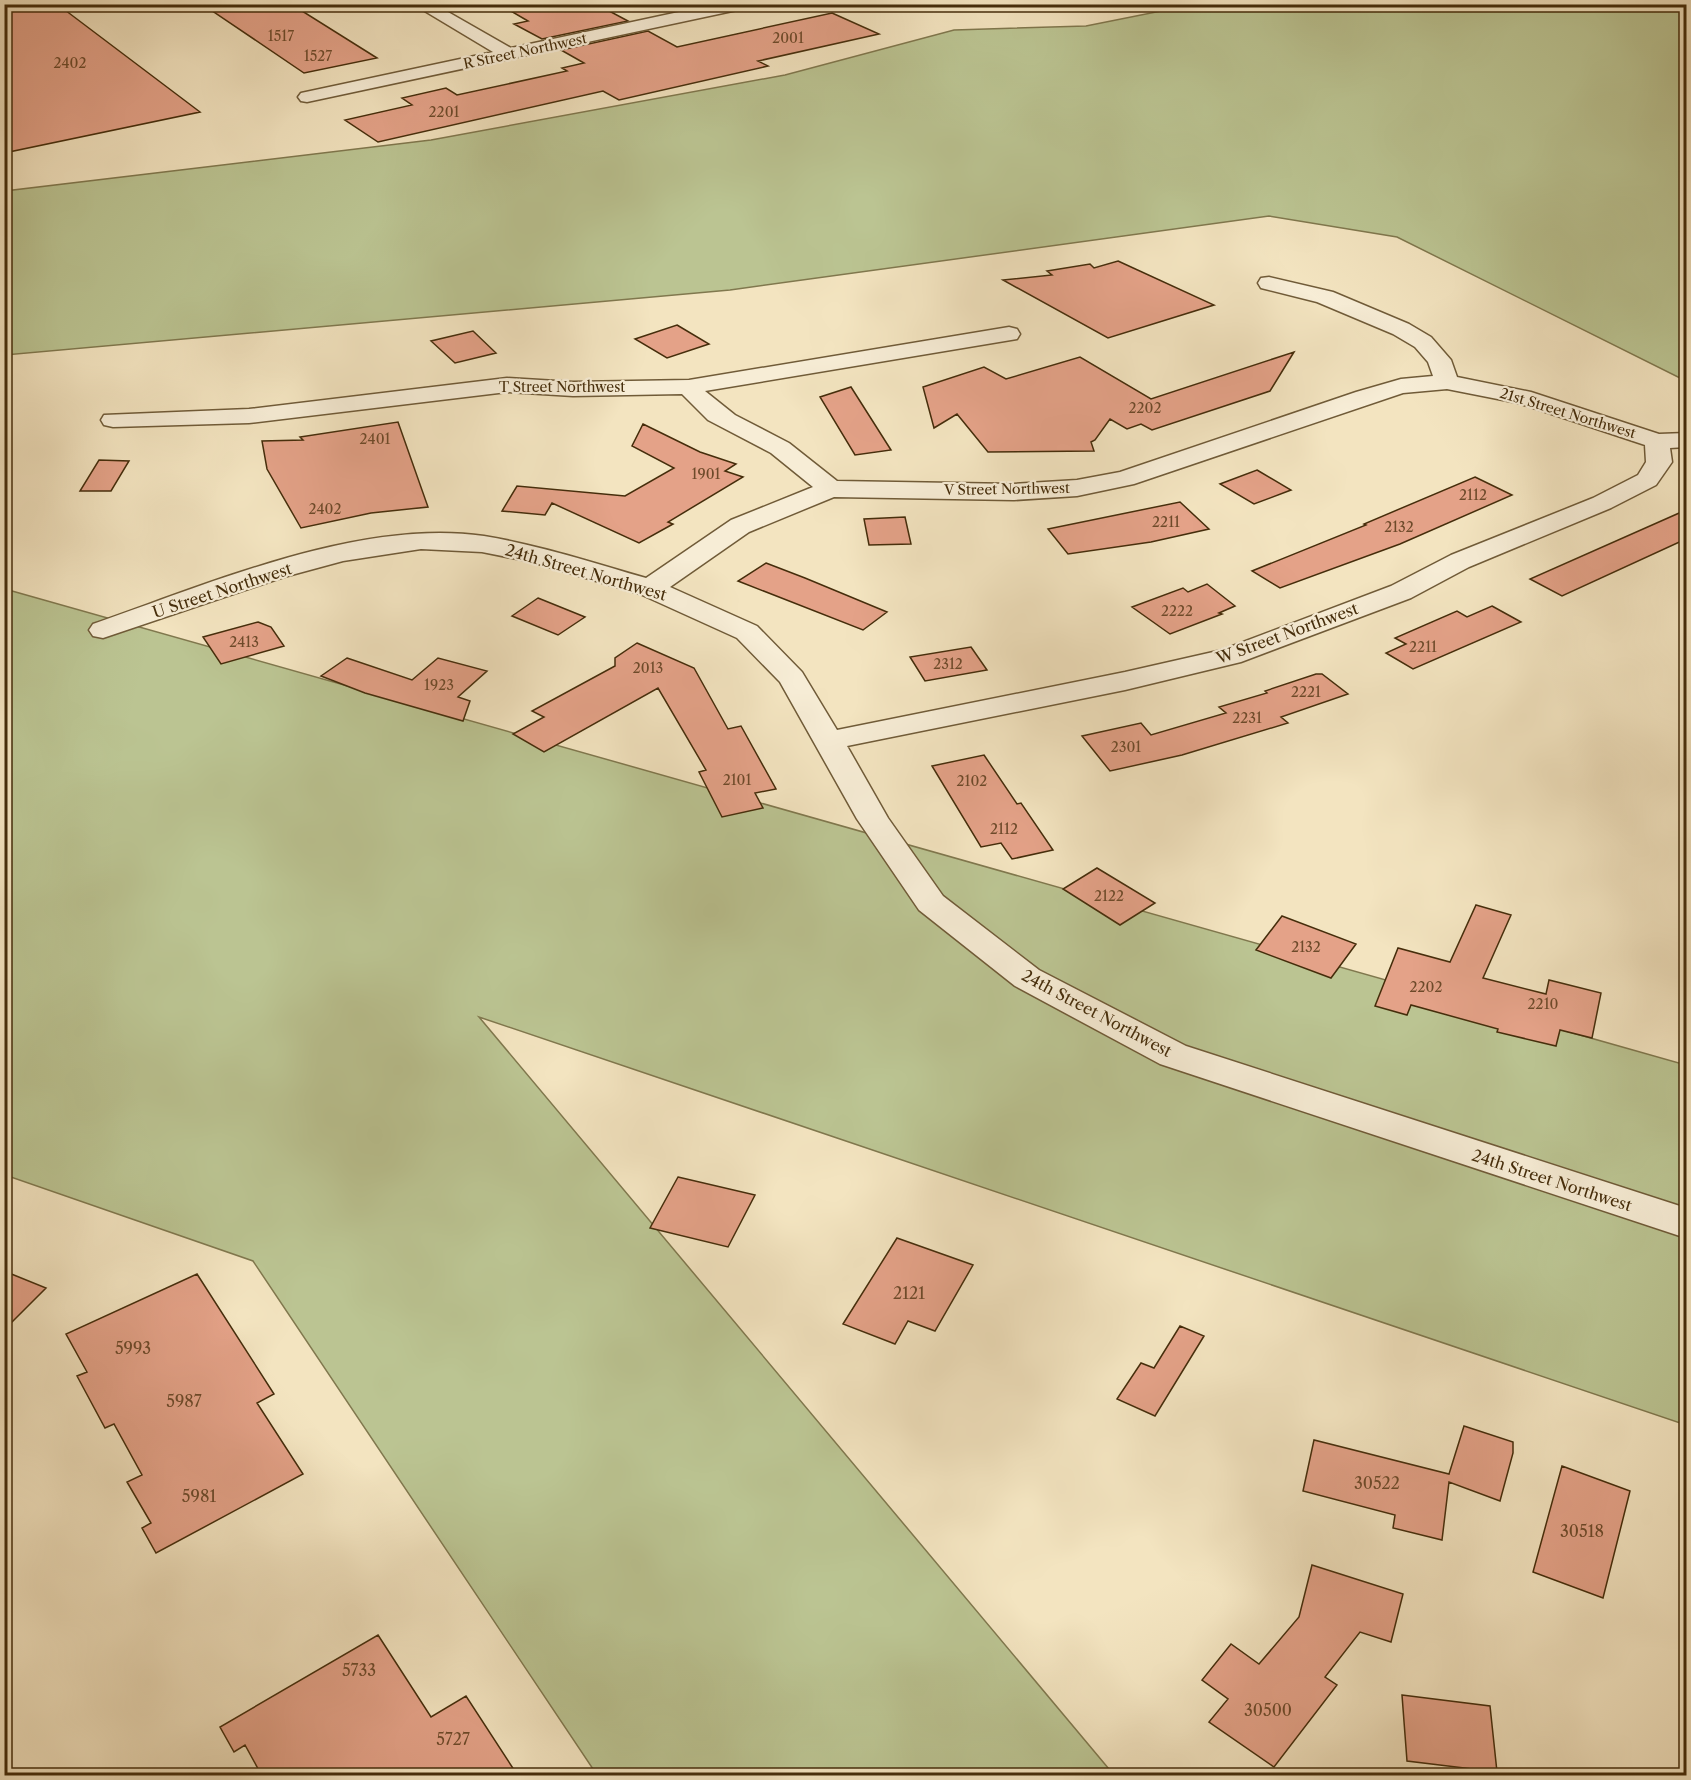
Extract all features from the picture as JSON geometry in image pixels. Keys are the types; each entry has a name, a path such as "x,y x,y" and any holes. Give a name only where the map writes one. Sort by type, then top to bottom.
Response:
{"street":[{"path":"421,4 509,54"},
{"name":"R Street Northwest","path":"307,97 742,4"},
{"path":"1269,283 1325,297 1401,329 1423,342 1439,360 1446,382"},
{"name":"T Street Northwest","path":"113,420 249,416 507,385 573,389 688,387 1009,334"},
{"name":"21st Street Northwest","path":"1446,382 1523,397 1657,441 1686,440"},
{"name":"V Street Northwest","path":"650,588 740,525 831,489 1014,492 1077,488 1125,479 1401,386 1446,382"},
{"path":"688,387 699,402 721,420 773,444 831,489"},
{"name":"W Street Northwest","path":"829,741 1125,681 1231,656 1401,592 1460,561 1647,480 1659,462 1657,441"},
{"name":"24th Street Northwest","path":"342,553 421,541 482,544 537,555 650,588 747,632 792,678 873,819 931,903 1027,978 1173,1055 1686,1223"},
{"name":"U Street Northwest","path":"103,630 274,571 342,553"}],"green space":[{"path":"1196,4 1686,5 1686,381 1397,237 1269,216 730,290 5,355 5,191 431,140 785,75 954,30 1086,26"},
{"path":"5,589 1686,1065 1686,1425 479,1017 1114,1775 597,1775 253,1261 5,1175"}],"building":[{"path":"57,4 200,112 4,153 4,13"},
{"path":"202,4 291,4 377,58 304,73"},
{"path":"499,4 598,5 628,21 542,39 514,24 528,21"},
{"path":"832,13 879,34 758,61 768,66 619,100 603,91 378,142 345,120 412,105 402,98 446,88 457,95 567,71 562,68 584,63 561,50 648,31 677,47"},
{"path":"1118,261 1214,305 1108,338 1003,280 1052,275 1047,271 1090,264 1094,268"},
{"path":"677,325 709,344 667,358 635,339"},
{"path":"473,331 496,353 455,363 431,341"},
{"path":"1294,352 1270,391 1152,430 1141,424 1127,429 1110,419 1095,440 1091,442 1094,451 988,452 957,414 934,428 923,387 984,367 1006,379 1080,357 1151,399"},
{"path":"851,387 891,450 855,455 820,397"},
{"path":"398,422 428,507 371,513 301,528 267,469 262,441 303,440 300,437"},
{"path":"643,424 700,452 736,464 725,471 743,477 668,522 673,524 639,543 552,503 545,515 502,511 517,486 625,496 674,468 632,446"},
{"path":"99,460 129,461 111,491 80,491"},
{"path":"1257,470 1291,490 1254,504 1220,484"},
{"path":"1475,477 1512,495 1400,544 1280,588 1252,571 1366,525 1364,524"},
{"path":"1180,502 1209,529 1151,542 1068,554 1048,529"},
{"path":"1686,510 1686,539 1562,596 1530,579"},
{"path":"905,517 911,544 869,545 864,519"},
{"path":"766,563 887,612 863,630 738,581"},
{"path":"1207,584 1235,606 1219,613 1222,614 1170,634 1132,607 1183,588 1188,592"},
{"path":"538,598 585,617 558,635 512,616"},
{"path":"1492,606 1521,622 1413,669 1386,653 1406,644 1395,638 1457,611 1467,617"},
{"path":"258,622 271,627 284,646 221,664 203,637"},
{"path":"637,643 694,668 728,729 741,726 776,789 755,793 763,808 722,817 699,772 706,770 658,688 544,752 513,734 544,717 532,711 615,666 615,658"},
{"path":"971,647 987,670 925,681 910,657"},
{"path":"347,658 412,680 438,658 487,671 458,697 470,701 463,721 365,693 321,676"},
{"path":"1322,674 1348,694 1281,717 1288,723 1182,755 1110,771 1082,736 1141,723 1151,735 1226,713 1219,707 1267,693 1265,691"},
{"path":"984,755 1017,804 1021,803 1053,850 1012,859 1001,843 981,847 932,766"},
{"path":"1097,868 1155,903 1120,925 1063,889"},
{"path":"1476,905 1511,915 1483,978 1546,994 1549,980 1601,993 1592,1038 1560,1030 1556,1046 1497,1032 1498,1029 1411,1005 1407,1015 1375,1006 1398,948 1450,962"},
{"path":"1282,916 1356,944 1331,978 1256,950"},
{"path":"678,1177 755,1195 728,1247 650,1228"},
{"path":"897,1238 973,1265 935,1331 908,1321 895,1344 843,1324"},
{"path":"4,1271 46,1288 4,1330"},
{"path":"197,1274 274,1394 257,1403 303,1474 156,1553 142,1528 151,1523 127,1482 142,1475 114,1424 105,1428 77,1376 87,1372 66,1334"},
{"path":"1180,1326 1204,1336 1155,1416 1117,1399 1141,1363 1154,1368"},
{"path":"1464,1426 1513,1442 1513,1453 1500,1501 1449,1482 1442,1540 1393,1528 1395,1515 1303,1491 1314,1440 1449,1474"},
{"path":"1562,1466 1630,1491 1603,1598 1533,1572"},
{"path":"1312,1565 1403,1594 1391,1642 1360,1632 1325,1677 1337,1685 1274,1767 1209,1722 1228,1699 1202,1680 1231,1644 1259,1664 1299,1617"},
{"path":"378,1635 431,1717 466,1696 518,1776 262,1776 245,1745 234,1752 220,1727"},
{"path":"1402,1695 1490,1706 1497,1772 1407,1761"}]}
